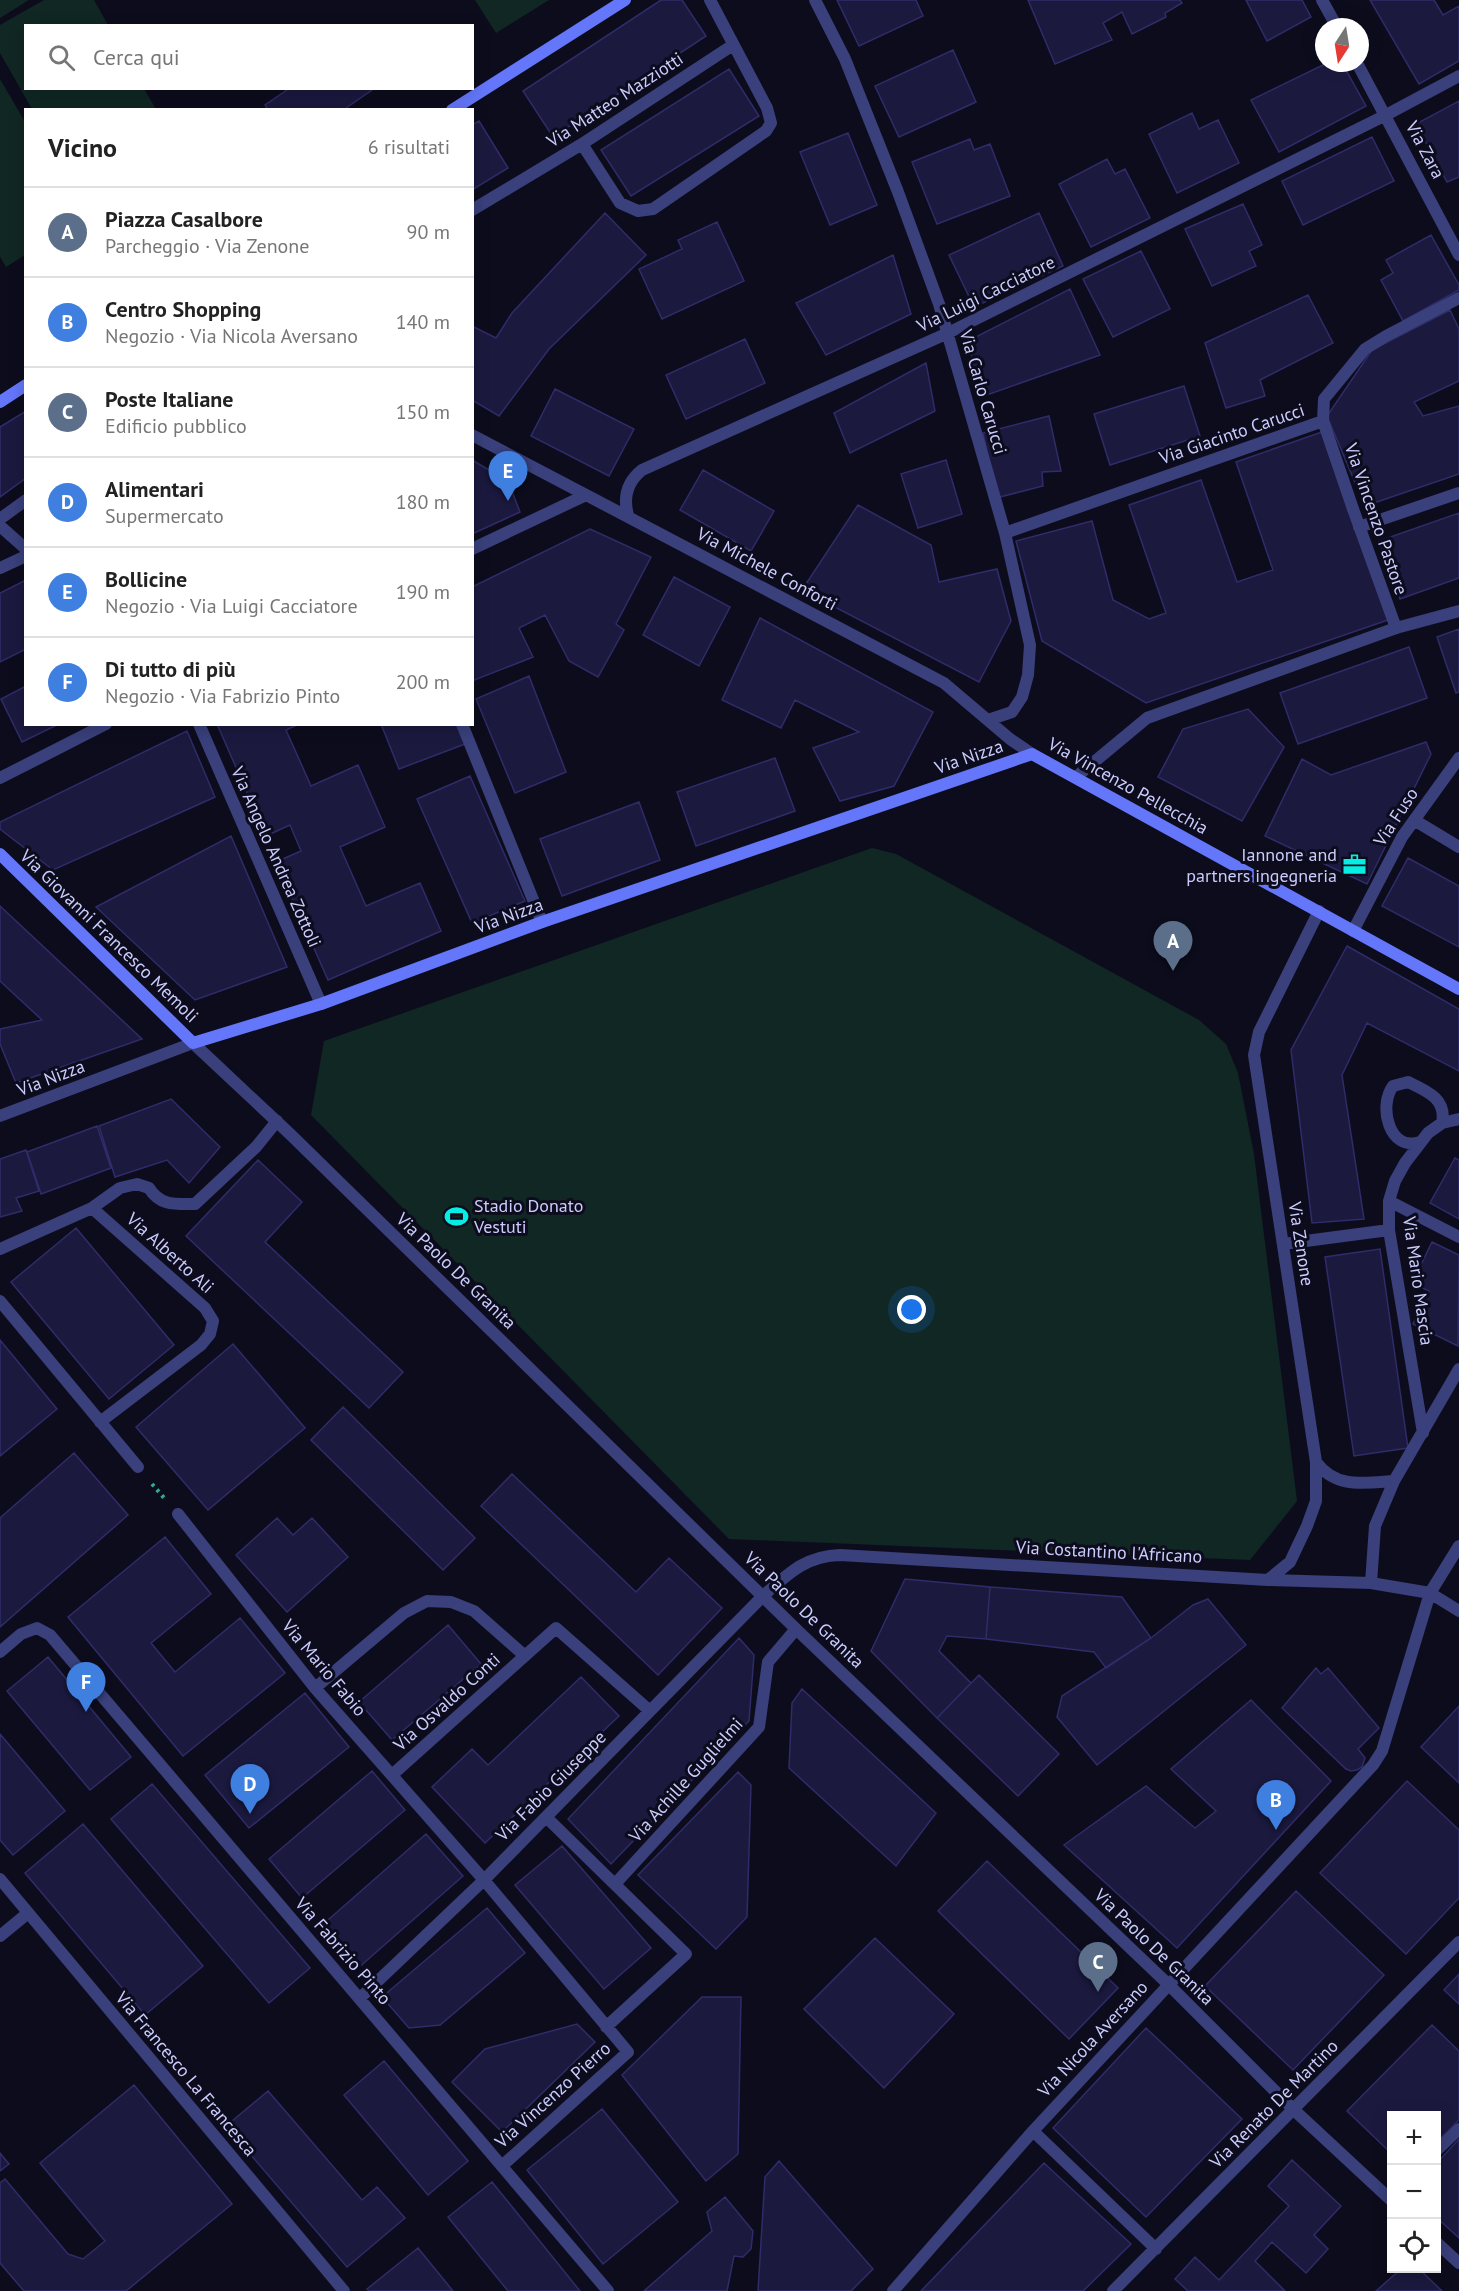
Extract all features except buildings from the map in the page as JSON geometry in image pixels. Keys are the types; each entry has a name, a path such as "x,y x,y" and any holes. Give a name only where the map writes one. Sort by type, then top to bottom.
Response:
{"main road":[{"path":"455,108 625,0"},
{"path":"0,402 24,386"},
{"name":"Via Vincenzo Pellecchia","path":"1032,754 1459,989"},
{"name":"Via Nizza","path":"193,1043 321,1004 542,922 1032,754"},
{"name":"Via Giovanni Francesco Memoli","path":"0,854 193,1043"}],"street":[{"path":"582,144 620,203 638,211 653,209 765,131 771,123 767,108 710,0"},
{"name":"Via Carlo Carucci","path":"815,0 845,59 902,203 948,333 1005,533 1030,645 1028,675 1022,697 1012,712 988,720"},
{"path":"1322,0 1332,18"},
{"name":"Via Matteo Mazziotti","path":"474,209 582,144 733,45"},
{"name":"Via Zara","path":"1362,72 1459,255"},
{"name":"Via Luigi Cacciatore","path":"628,515 625,504 627,491 632,478 642,470 948,333 1386,115 1459,76"},
{"name":"Via Giacinto Carucci","path":"1005,533 1323,421 1324,399 1365,349 1459,298"},
{"name":"Via Vincenzo Pastore","path":"1323,421 1396,628"},
{"name":"Via Michele Conforti","path":"474,436 944,683 1010,739 1032,754"},
{"path":"1359,527 1459,493"},
{"path":"474,548 586,495"},
{"path":"0,519 24,501"},
{"path":"0,526 24,547"},
{"path":"0,568 24,557"},
{"path":"1076,777 1147,718 1396,628 1459,611"},
{"path":"0,778 102,726"},
{"name":"Via Angelo Andrea Zottoli","path":"200,726 321,1004"},
{"path":"463,726 542,922"},
{"name":"Via Fuso","path":"1353,931 1402,837 1459,758"},
{"path":"1414,820 1459,847"},
{"name":"Via Zenone","path":"1268,1580 1290,1562 1307,1526 1316,1501 1316,1462 1254,1055 1259,1032 1319,911"},
{"name":"Via Nizza","path":"0,1116 193,1043"},
{"name":"Via Paolo De Granita","path":"193,1043 277,1121 796,1629 1169,1985 1294,2110 1387,2194"},
{"path":"1420,1142 1406,1143 1392,1132 1386,1109 1387,1098 1393,1086 1408,1082 1423,1088 1443,1107 1442,1123"},
{"name":"Via Mario Mascia","path":"1423,1433 1389,1230 1389,1201 1395,1181 1420,1142 1442,1123 1459,1119"},
{"name":"Via Alberto Ali","path":"0,1249 92,1208 120,1188 137,1184 148,1188 155,1198 171,1204 195,1204 256,1147 277,1121"},
{"path":"1389,1201 1459,1237"},
{"name":"Via Alberto Ali","path":"92,1208 205,1308 213,1321 210,1334 201,1345 100,1422"},
{"path":"1283,1244 1389,1230"},
{"path":"0,1301 138,1467"},
{"path":"1371,1583 1375,1526 1394,1482 1459,1369"},
{"path":"1316,1462 1324,1473 1338,1480 1356,1483 1394,1482"},
{"name":"Via Mario Fabio","path":"178,1514 315,1688 484,1880 628,2052"},
{"name":"Via Nicola Aversano","path":"893,2291 1033,2131 1373,1765 1382,1751 1430,1593 1459,1546"},
{"name":"Via Costantino l'Africano","path":"763,1596 796,1568 829,1555 1268,1580 1371,1583 1430,1593 1459,1611"},
{"name":"Via Fabio Giuseppe","path":"360,1998 484,1880 763,1596"},
{"name":"Via Osvaldo Conti","path":"315,1688 404,1613 427,1601 451,1602 474,1611 525,1656"},
{"name":"Via Fabrizio Pinto","path":"0,1652 21,1634 37,1628 50,1635 608,2291"},
{"name":"Via Osvaldo Conti","path":"392,1775 556,1628 650,1711"},
{"name":"Via Achille Guglielmi","path":"615,1884 759,1727 768,1662 796,1629"},
{"path":"546,1817 687,1954 606,2027"},
{"name":"Via Francesco La Francesca","path":"2,1886 28,1913 344,2291"},
{"path":"0,1936 28,1913"},
{"name":"Via Renato De Martino","path":"1113,2291 1459,1942"},
{"name":"Via Vincenzo Pierro","path":"503,2165 628,2052"},
{"path":"1441,2147 1459,2129"},
{"path":"1033,2131 1156,2249"},
{"path":"1441,2246 1459,2263"}],"path":[{"path":"138,1467 178,1514"}],"green space":[{"path":"0,0 29,0 0,18"},
{"path":"44,0 94,0 107,24 24,24 24,90 145,90 155,108 31,108 0,53 0,25"},
{"path":"475,0 549,0 496,33"},
{"path":"0,79 24,120 24,256 6,267 0,257"},
{"path":"872,848 896,854 1199,1020 1226,1044 1238,1073 1254,1154 1297,1501 1250,1560 729,1539 311,1115 324,1041"}],"place":[{"name":"Bollicine","path":"508,501"},
{"name":"Iannone and partners ingegneria","path":"1355,865"},
{"name":"Piazza Casalbore","path":"1173,971"},
{"name":"Stadio Donato Vestuti","path":"456,1216"},
{"name":"Di tutto di più","path":"86,1712"},
{"name":"Alimentari","path":"250,1814"},
{"name":"Centro Shopping","path":"1276,1830"},
{"name":"Poste Italiane","path":"1098,1992"}]}
